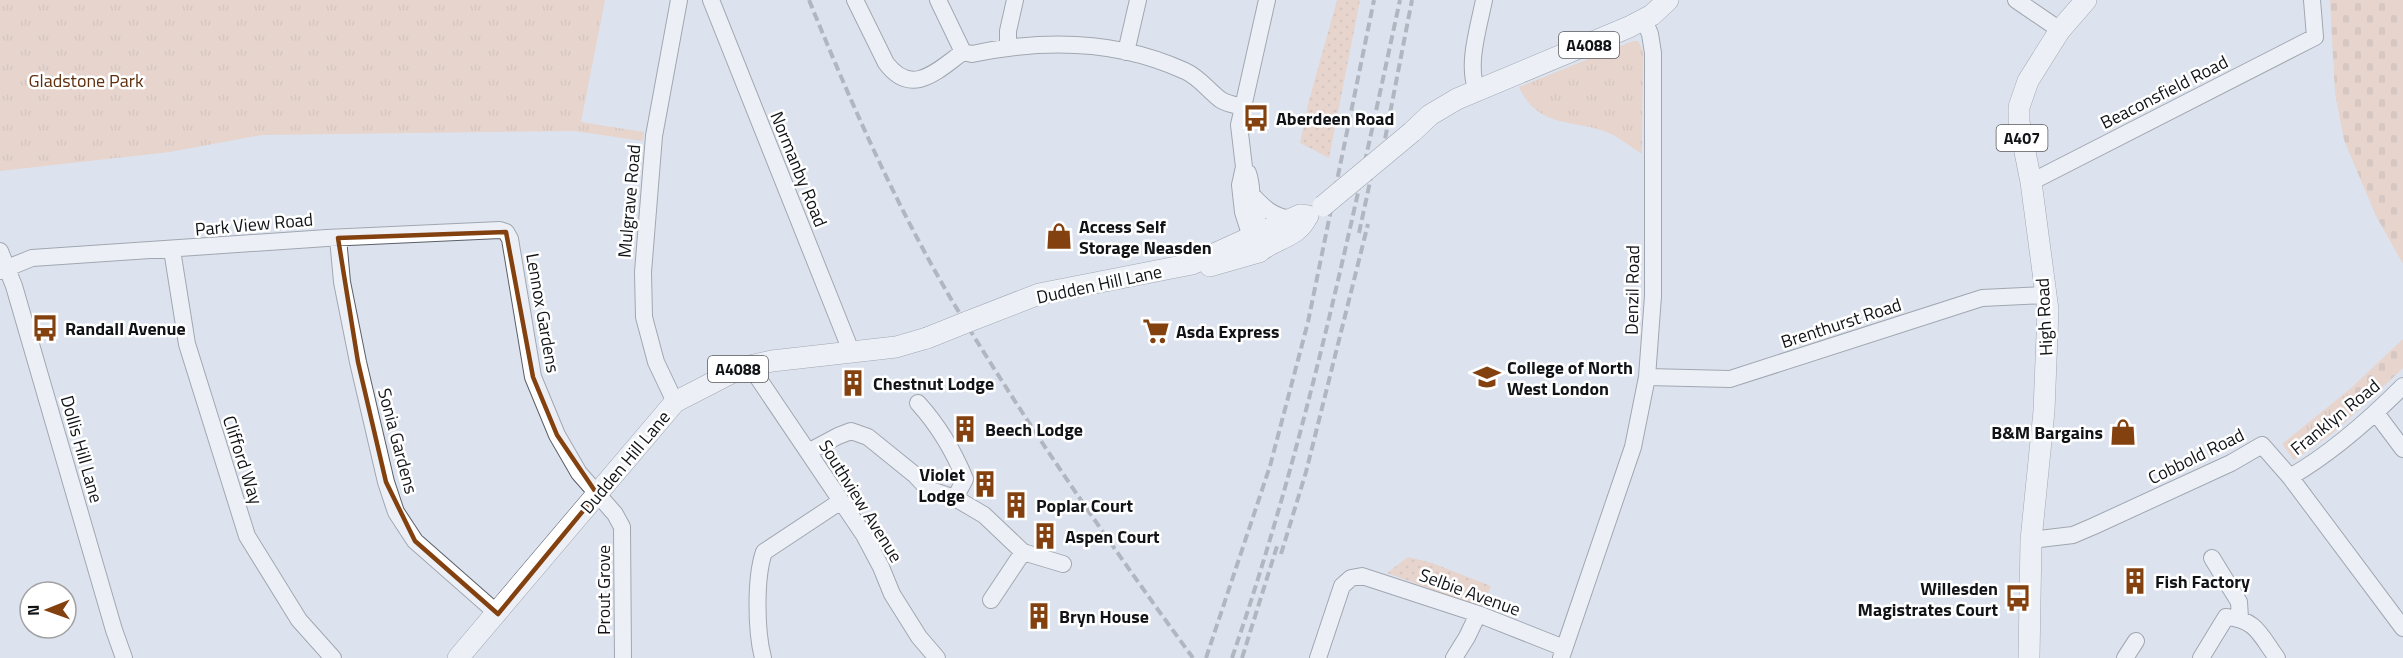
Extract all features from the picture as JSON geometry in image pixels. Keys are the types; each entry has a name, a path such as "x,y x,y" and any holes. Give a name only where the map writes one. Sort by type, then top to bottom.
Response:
{"main road":[{"name":"Dudden Hill Lane","path":"461,657 675,402 741,368 772,361 896,347 927,338 1039,294 1192,264 1227,248 1260,239 1287,238 1302,227 1308,214 1442,107 1644,20 1668,0"},
{"name":"High Road","path":"2028,657 2031,540 2046,371 2048,310 2031,182 2019,122 2019,107 2028,81 2060,30 2086,0"},
{"name":"Dudden Hill Lane","path":"1192,264 1204,267 1259,252 1260,239"}],"street":[{"name":"Mulgrave Road","path":"675,402 656,362 644,317 643,272 644,235 654,136 679,0"},
{"name":"Normanby Road","path":"711,0 851,351"},
{"path":"855,0 886,63 892,72 904,78 928,77 937,73 963,52"},
{"path":"938,0 963,52"},
{"path":"1008,47 1008,31 1015,0"},
{"path":"1126,52 1138,0"},
{"path":"1260,239 1243,212 1240,185 1244,167 1239,125 1268,0"},
{"path":"1477,90 1473,82 1472,68 1484,0"},
{"path":"2016,0 2060,30"},
{"name":"Beaconsfield Road","path":"2031,182 2315,37 2312,0"},
{"name":"Denzil Road","path":"1563,653 1633,447 1647,377 1653,296 1653,53 1650,34 1644,20"},
{"path":"963,52 972,54 1040,44 1092,46 1126,52 1160,61 1188,72 1222,101 1243,107"},
{"path":"1244,167 1249,175 1260,239"},
{"path":"1253,196 1278,217 1308,214"},
{"path":"1227,248 1243,212"},
{"name":"Park View Road","path":"3,269 32,258 338,238 500,230 506,232"},
{"name":"Lennox Gardens","path":"506,232 510,239 533,377 557,435 579,473 597,494"},
{"name":"Sonia Gardens","path":"338,238 342,282 358,362 386,482 396,512 415,541 498,614"},
{"name":"Clifford Way","path":"172,250 187,344 247,536 299,620 333,658"},
{"name":"Dollis Hill Lane","path":"0,251 3,269 14,286 124,658"},
{"name":"Brenthurst Road","path":"1647,377 1730,379 1982,298 2045,295"},
{"name":"Southview Avenue","path":"750,366 841,501 881,567 892,594 919,637 936,658"},
{"name":"Franklyn Road","path":"2290,477 2311,465 2376,413 2403,386"},
{"path":"918,403 928,414 958,463 965,479 956,498"},
{"path":"2376,413 2403,449"},
{"path":"808,452 851,431 868,437 915,475 928,489 956,498 984,515 1023,552 1062,564"},
{"name":"Cobbold Road","path":"2031,540 2073,535 2231,463 2262,446 2290,477 2403,628"},
{"name":"Prout Grove","path":"597,494 615,514 622,526 623,658"},
{"path":"763,658 758,640 759,566 764,552 841,501"},
{"path":"991,600 1023,552"},
{"path":"2212,558 2240,602 2240,618"},
{"name":"Selbie Avenue","path":"1318,658 1342,586 1352,578 1362,576 1478,614 1563,653"},
{"path":"1454,658 1467,638 1478,614"},
{"path":"2201,658 2226,617 2240,618 2251,623 2277,658"},
{"path":"2125,658 2136,641"}],"highlighted area":[{"path":"506,232 533,377 557,435 597,494 498,614 415,541 386,482 358,362 338,238"}],"green space":[{"name":"Gladstone Park","path":"0,0 605,0 581,122 644,132 643,141 574,131 262,135 170,152 0,171"},
{"path":"1337,0 1360,0 1329,158 1300,143 1308,104"},
{"path":"2330,0 2403,0 2403,264 2375,214 2344,140 2335,93"},
{"path":"1633,41 1638,41 1643,51 1642,154 1611,134 1548,117 1537,111 1527,101 1519,87"},
{"path":"2403,339 2403,368 2365,404 2351,388"},
{"path":"2351,388 2365,404 2333,433 2294,460 2282,444"},
{"path":"1408,557 1432,563 1491,586 1482,608 1387,573"}],"railway":[{"path":"809,0 894,193 954,304 1070,484 1193,658"},
{"path":"1206,658 1270,466 1308,322 1374,0"},
{"path":"1232,658 1283,496 1326,332 1400,0"},
{"path":"1380,165 1412,0"},
{"path":"1359,233 1376,154"},
{"path":"1281,554 1306,472 1368,224"},
{"path":"1242,658 1278,543"}],"place":[{"name":"Aberdeen Road","path":"1256,118"},
{"name":"Access Self Storage Neasden","path":"1059,236"},
{"name":"Randall Avenue","path":"45,328"},
{"name":"Asda Express","path":"1156,331"},
{"name":"College of North West London","path":"1487,377"},
{"name":"Chestnut Lodge","path":"853,383"},
{"name":"Beech Lodge","path":"965,429"},
{"name":"B&M Bargains","path":"2123,432"},
{"name":"Violet Lodge","path":"985,484"},
{"name":"Poplar Court","path":"1016,505"},
{"name":"Aspen Court","path":"1045,536"},
{"name":"Fish Factory","path":"2135,581"},
{"name":"Willesden Magistrates Court","path":"2018,598"},
{"name":"Bryn House","path":"1039,616"}]}
